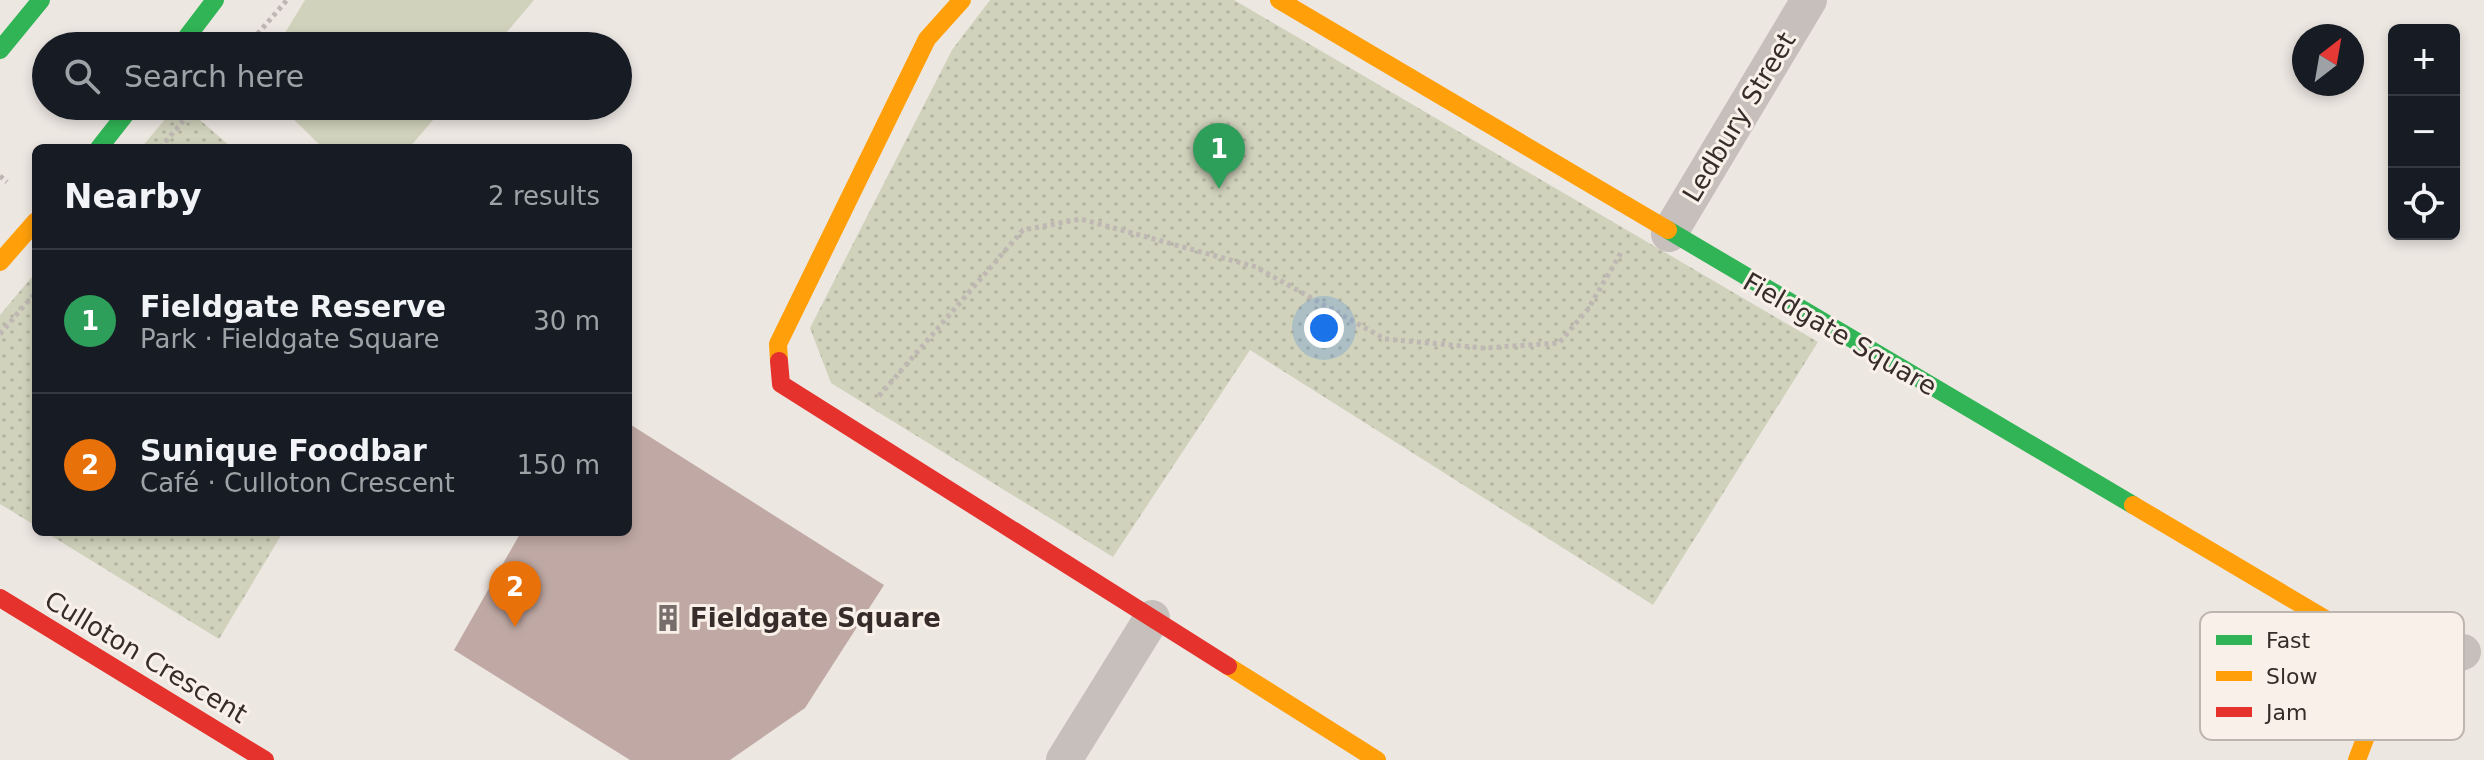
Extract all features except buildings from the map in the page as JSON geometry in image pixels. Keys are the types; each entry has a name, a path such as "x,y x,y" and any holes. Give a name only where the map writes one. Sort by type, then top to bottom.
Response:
{"main road":[{"path":"0,50 41,0"},
{"path":"191,32 215,0"},
{"path":"962,0 927,39 778,344 781,384 1377,760"},
{"name":"Fieldgate Square","path":"1279,0 2313,612"},
{"path":"102,144 121,120"},
{"path":"0,262 32,226"},
{"name":"Culloton Crescent","path":"0,598 265,760"},
{"path":"2357,760 2367,740"}],"street":[{"name":"Ledbury Street","path":"1656,225 1809,0"},
{"path":"1064,760 1152,618"}],"path":[{"path":"259,32 287,0"},
{"path":"163,144 184,120"},
{"path":"0,176 7,182"},
{"path":"853,427 1023,230 1081,219 1256,267 1385,339 1484,348 1559,343 1656,225"},
{"path":"0,334 32,297"}],"green space":[{"path":"305,0 534,0 507,32 286,32"},
{"path":"990,0 1234,0 1818,342 1653,605 1250,350 1113,557 831,383 810,328 952,50"},
{"path":"164,120 200,120 227,144 144,144"},
{"path":"294,120 433,120 412,144 319,144"},
{"path":"32,277 32,524 0,504 0,315"},
{"path":"52,536 281,536 219,639"}],"traffic: fast":[{"path":"0,50 41,0"},
{"path":"191,32 215,0"},
{"path":"102,144 121,120"},
{"path":"1668,230 2133,505"}],"traffic: slow":[{"path":"779,361 778,344 927,39 962,0"},
{"path":"1279,0 1668,230"},
{"path":"0,262 32,226"},
{"path":"2133,505 2314,612"},
{"path":"1228,666 1377,760"},
{"path":"2357,760 2365,740"}],"traffic: jam":[{"path":"779,361 781,384 1228,666"},
{"path":"0,598 265,760"}],"place":[{"name":"Fieldgate Reserve","path":"1219,189"},
{"name":"Fieldgate Square","path":"668,618"},
{"name":"Sunique Foodbar","path":"515,627"}]}
